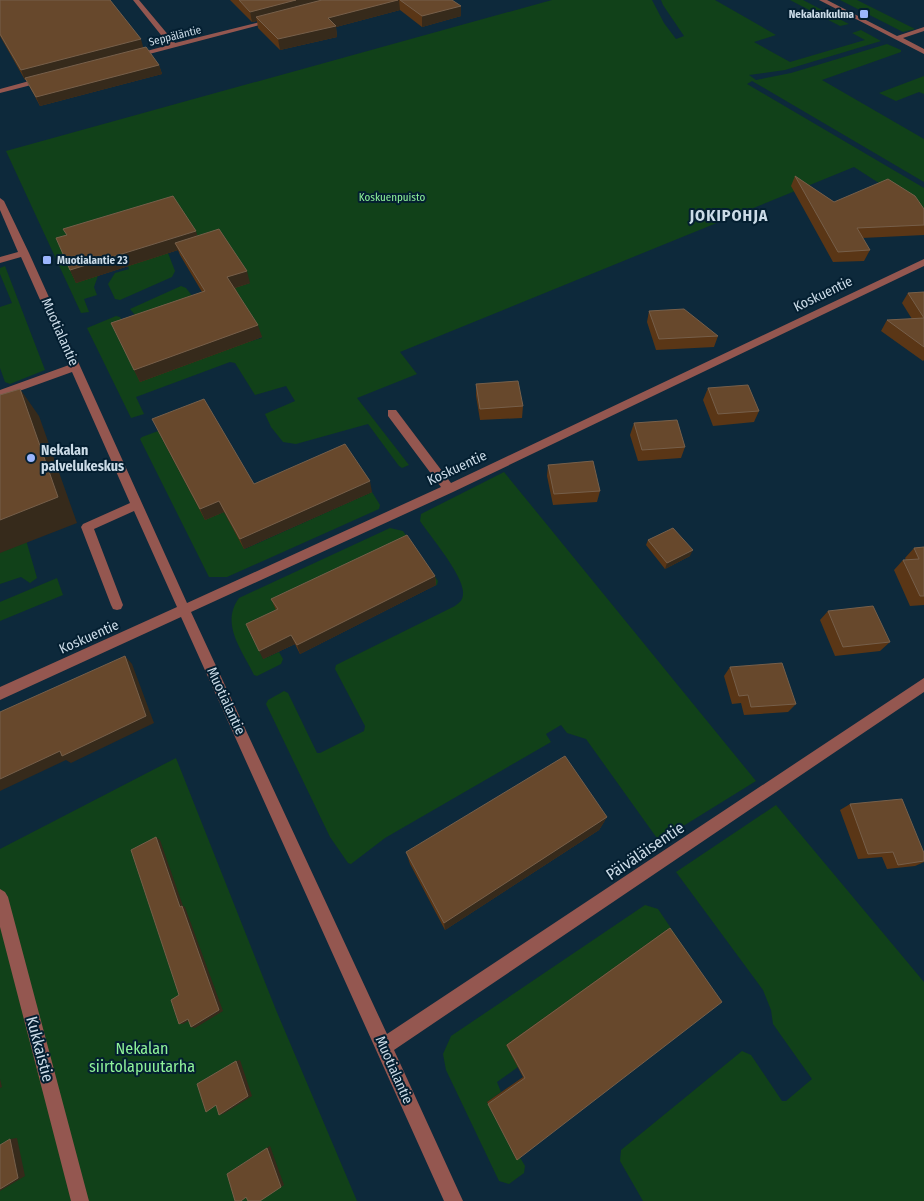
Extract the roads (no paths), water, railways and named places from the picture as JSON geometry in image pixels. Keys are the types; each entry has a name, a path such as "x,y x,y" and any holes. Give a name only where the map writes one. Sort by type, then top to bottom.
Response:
{"street":[{"path":"136,0 174,46"},
{"path":"822,0 924,52"},
{"name":"Seppäläntie","path":"126,58 279,19"},
{"path":"897,38 924,29"},
{"path":"0,91 50,78"},
{"name":"Muotialantie","path":"0,201 184,610 454,1201"},
{"path":"0,260 25,253"},
{"name":"Koskuentie","path":"0,694 449,489 924,262"},
{"path":"0,394 75,367"},
{"path":"392,413 449,489"},
{"path":"117,605 87,527 137,505"},
{"name":"Päiväläisentie","path":"384,1046 924,684"},
{"name":"Kukkaistie","path":"0,897 80,1201"}],"place":[{"name":"Nekalankulma","path":"864,14"},
{"name":"Muotialantie 23","path":"47,260"},
{"name":"Nekalan palvelukeskus","path":"31,458"}],"district":[{"name":"JOKIPOHJA","path":"729,215"}],"park label":[{"name":"Koskuenpuisto","path":"392,197"},
{"name":"Nekalan siirtolapuutarha","path":"142,1057"}]}
